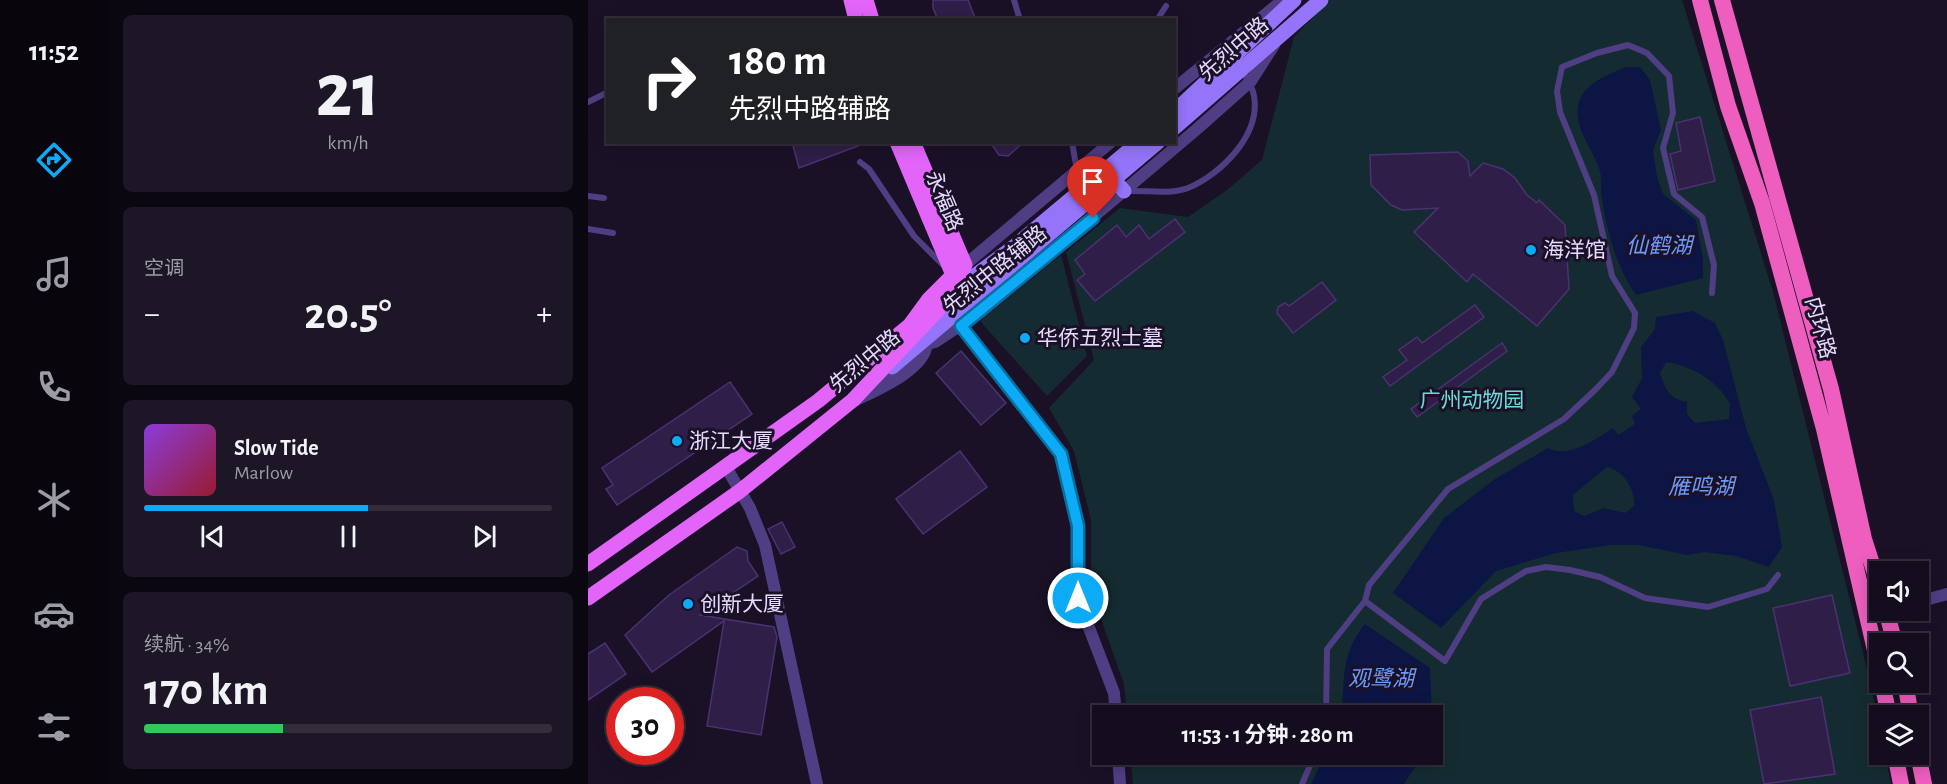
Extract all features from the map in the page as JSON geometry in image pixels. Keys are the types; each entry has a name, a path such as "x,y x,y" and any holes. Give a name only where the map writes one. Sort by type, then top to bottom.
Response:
{"highway":[{"name":"内环路","path":"1700,0 1728,106 1762,203 1824,429 1871,633"},
{"name":"内环路","path":"1722,0 1831,389 1864,539 1871,561"},
{"path":"1897,765 1901,784"},
{"path":"1920,765 1924,784"}],"main road":[{"path":"851,0 856,18"},
{"path":"866,0 871,18"},
{"name":"先烈中路","path":"1176,110 1294,0"},
{"name":"先烈中路","path":"1176,127 1245,77 1276,41 1321,0"},
{"name":"永福路","path":"898,144 961,278"},
{"name":"永福路","path":"913,144 961,278"},
{"path":"918,338 961,278 1015,246 1137,144"},
{"name":"先烈中路","path":"588,564 818,401 918,338 957,321 1008,270 1119,186 1156,144"},
{"path":"1077,172 1088,184"},
{"path":"961,278 1008,270"},
{"name":"先烈中路","path":"588,598 740,490 853,400 918,338"}],"street":[{"path":"1176,87 1283,0"},
{"name":"先烈中路辅路","path":"1176,137 1245,77"},
{"name":"先烈中路辅路","path":"961,278 1109,144"},
{"name":"先烈中路辅路","path":"957,321 1168,144"},
{"path":"957,321 1061,454 1078,526 1078,598 1114,693 1115,705"},
{"path":"726,467 740,490 765,545 817,784"},
{"path":"1929,599 1947,594"},
{"path":"1119,765 1120,784"}],"lane":[{"path":"1014,0 1019,18"},
{"path":"1158,18 1166,6"},
{"path":"1326,705 1327,649 1365,601 1369,585 1448,489 1564,419 1612,372 1634,328 1635,313 1612,276 1594,195 1560,112 1557,92 1562,67 1597,53 1628,45 1647,53 1669,76 1673,113 1663,148 1674,194 1702,217 1714,265 1712,293"},
{"path":"1119,186 1185,189 1219,169 1240,147 1251,125 1255,98 1245,77"},
{"path":"588,102 606,93"},
{"path":"1072,144 1077,172"},
{"path":"860,162 869,169 914,236 961,278"},
{"path":"588,196 604,198"},
{"path":"588,229 613,233"},
{"path":"1365,601 1445,661 1481,599 1526,571 1546,567 1570,570 1600,577 1645,598 1708,607 1767,589 1778,575"},
{"path":"1302,784 1310,765"}],"green space":[{"name":"广州动物园","path":"1330,0 1682,0 1773,292 1869,677 1869,693 1872,693 1875,705 1869,705 1869,765 1887,765 1891,784 1133,784 1131,765 1443,765 1443,705 1126,705 1124,684 1091,591 1091,520 1074,451 1049,408 1094,360 1066,252 1120,208 1188,217 1227,190 1262,160 1294,37"},
{"path":"1061,255 1087,356 1047,396 980,321"}],"water":[{"name":"仙鹤湖","path":"1626,67 1640,67 1650,80 1661,130 1653,150 1657,177 1663,194 1696,220 1703,260 1703,278 1636,295 1623,274 1610,237 1601,196 1600,171 1582,132 1578,115 1580,98 1590,86"},
{"name":"雁鸣湖","path":"1693,311 1715,323 1723,340 1746,428 1774,500 1782,547 1769,567 1736,556 1704,552 1687,555 1639,545 1611,545 1556,553 1496,571 1441,628 1393,593 1444,518 1495,479 1548,448 1556,451 1573,449 1613,428 1618,435 1635,424 1632,416 1641,409 1632,397 1642,378 1641,347 1655,329 1656,317","holes":["1666,362 1685,367 1711,381 1725,395 1730,404 1729,419 1695,423 1687,414 1687,402 1672,396 1664,384 1660,373","1607,467 1619,472 1627,482 1633,493 1634,506 1625,513 1604,508 1584,516 1574,511 1573,495"]},
{"name":"观鹭湖","path":"1365,624 1430,668 1432,705 1343,705 1345,667 1357,635"},
{"name":"观鹭湖","path":"1320,765 1416,765 1404,784 1311,784"}],"building":[{"path":"933,0 968,0 975,18 937,18 933,8"},
{"path":"1700,117 1715,181 1678,190 1670,154 1681,151 1676,123"},
{"path":"793,144 863,144 799,168"},
{"path":"991,144 1022,144 1008,156 999,155"},
{"path":"1458,152 1468,161 1470,176 1483,163 1503,169 1515,178 1527,195 1537,203 1539,200 1565,225 1569,289 1537,326 1473,274 1467,282 1414,232 1438,208 1402,210 1391,205 1371,185 1370,155"},
{"path":"1175,219 1185,232 1095,301 1077,280 1085,274 1075,260 1117,225 1126,237 1139,225 1149,239"},
{"path":"1322,282 1336,300 1293,333 1277,313 1278,307 1285,303 1289,306"},
{"path":"1475,305 1484,317 1390,386 1383,377 1407,360 1399,350 1417,337 1422,343"},
{"path":"1502,343 1507,351 1417,417 1411,409"},
{"path":"961,351 1006,403 981,425 936,373"},
{"name":"浙江大厦","path":"730,382 752,414 617,505 606,489 613,485 602,468"},
{"path":"960,451 987,487 923,534 896,499"},
{"path":"782,522 795,547 781,554 768,529"},
{"path":"737,547 747,551 748,561 758,576 700,615 774,627 777,637 761,735 707,726 724,621 652,672 625,635 669,595"},
{"path":"1832,595 1850,673 1790,686 1773,608"},
{"path":"605,643 626,674 588,700 588,654"},
{"path":"1821,697 1835,774 1764,784 1750,710"}],"place":[{"name":"海洋馆","path":"1531,250"},
{"name":"华侨五烈士墓","path":"1025,338"},
{"name":"浙江大厦","path":"677,441"},
{"name":"创新大厦","path":"688,604"}],"route":[{"path":"1078,598 1078,526 1061,454 961,326 981,312 1093,218"}]}
